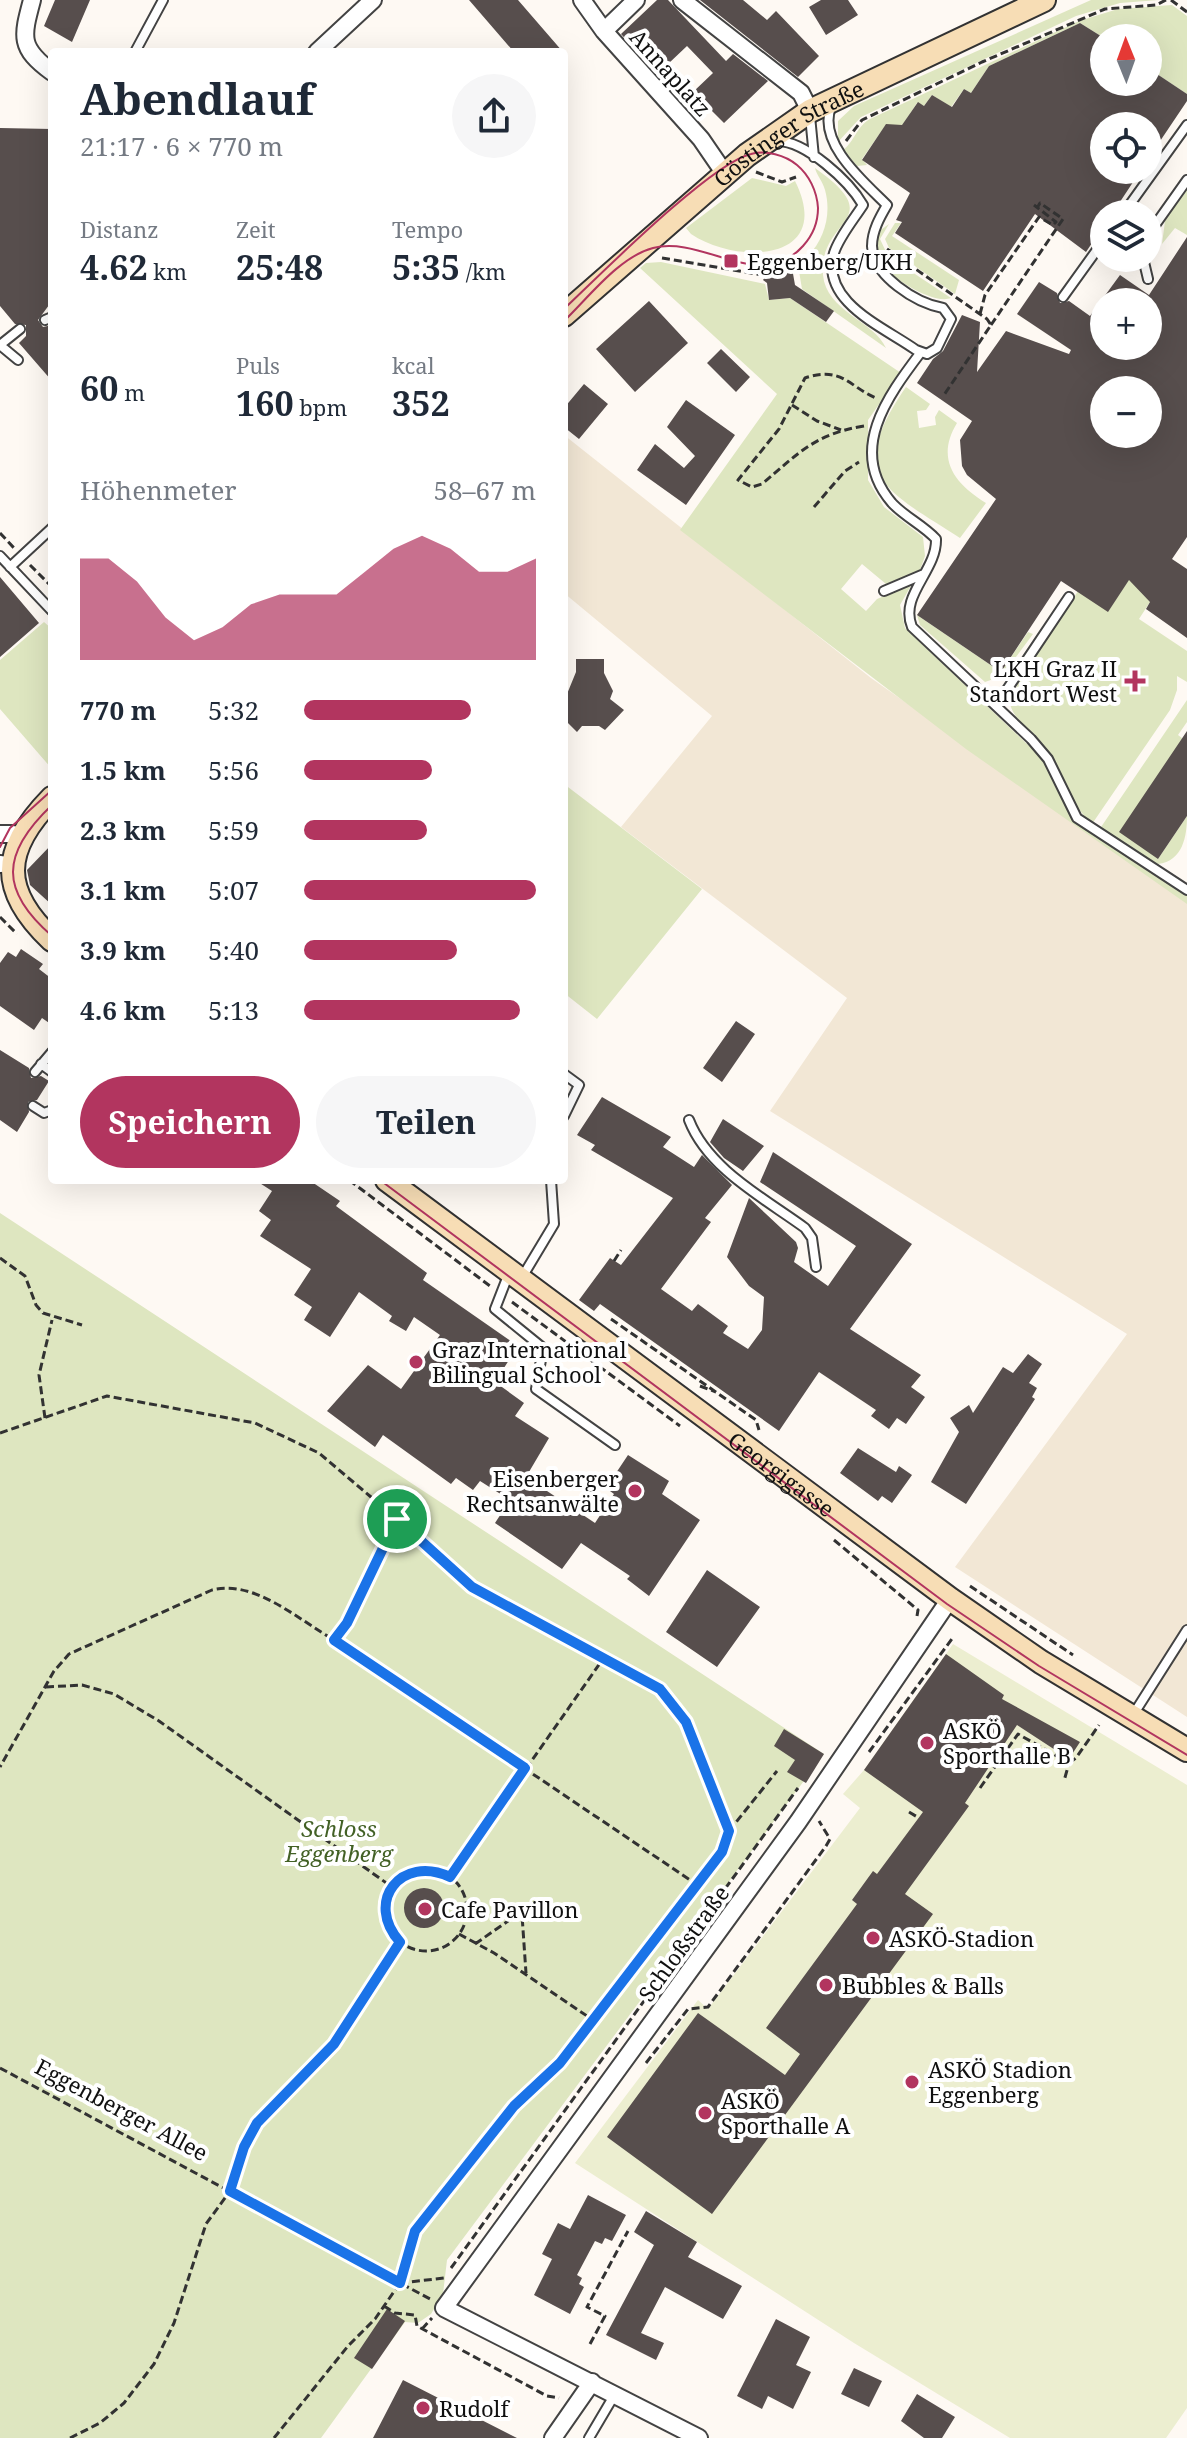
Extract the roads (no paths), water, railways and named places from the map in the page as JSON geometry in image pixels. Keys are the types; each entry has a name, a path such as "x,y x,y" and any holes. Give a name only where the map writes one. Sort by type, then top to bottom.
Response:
{"main road":[{"name":"Göstinger Straße","path":"568,311 725,174 810,111 1044,0"},
{"path":"48,801 7,834 1,864 1,881 10,907 25,924 48,933"},
{"name":"Georgigasse","path":"392,1184 950,1599 1041,1662 1187,1750"}],"street":[{"path":"32,0 24,38 34,58 48,69"},
{"path":"321,48 373,0"},
{"name":"Annaplatz","path":"582,0 604,31 701,139 725,174"},
{"path":"604,31 636,0"},
{"path":"682,0 801,93 810,111"},
{"name":"Schloßstraße","path":"592,2382 440,2305 798,1822 950,1599"},
{"path":"553,2438 592,2382 699,2438"}],"lane":[{"path":"137,48 163,0"},
{"path":"768,141 799,145 851,185 863,205 834,252 832,277 844,300 921,352 927,354 937,348 951,319 943,308 930,306 904,290 876,266 872,245 876,224 887,205 852,170 833,139 828,115 838,96"},
{"path":"810,111 809,136 814,157"},
{"path":"1133,200 1187,125"},
{"path":"1162,215 1187,180"},
{"path":"1063,297 1090,259"},
{"path":"1146,272 1148,279"},
{"path":"18,360 0,345 20,329"},
{"path":"921,352 877,425 870,457 874,479 894,505 936,539 936,550 909,604 907,615 912,627 1048,759 1077,818 1187,890"},
{"path":"10,567 48,532"},
{"path":"0,556 48,607"},
{"path":"884,591 925,574"},
{"path":"996,706 1069,597"},
{"path":"48,1057 38,1068 48,1071"},
{"path":"568,1077 579,1085 568,1108"},
{"path":"33,1106 44,1113 48,1112"},
{"path":"689,1120 696,1138 710,1155 805,1228 812,1238 816,1267"},
{"path":"551,1184 554,1224 501,1294 495,1309 543,1348 536,1389 615,1445"},
{"path":"1132,1716 1187,1630"},
{"path":"589,2438 615,2394"}],"tram line":[{"path":"568,305 683,198 733,162 751,154 775,154 797,165 812,184 818,208 816,224 807,242 786,259 769,265 750,264 692,249 672,246 653,248 616,269 568,317"},
{"path":"0,847 10,828 48,794"},
{"path":"48,809 23,840 15,856 13,872 15,888 23,903 48,932"},
{"path":"385,1184 947,1604 1039,1666 1187,1755"}],"place":[{"name":"Eggenberg/UKH","path":"731,261"},
{"name":"LKH Graz II Standort West","path":"1135,681"},
{"name":"Graz International Bilingual School","path":"416,1362"},
{"name":"Eisenberger Rechtsanwälte","path":"635,1491"},
{"name":"ASKÖ Sporthalle B","path":"927,1743"},
{"name":"Cafe Pavillon","path":"425,1909"},
{"name":"ASKÖ-Stadion","path":"873,1938"},
{"name":"Bubbles & Balls","path":"826,1985"},
{"name":"ASKÖ Stadion Eggenberg","path":"912,2082"},
{"name":"ASKÖ Sporthalle A","path":"705,2113"},
{"name":"Rudolf","path":"423,2408"}],"park label":[{"name":"Schloss Eggenberg","path":"339,1840"}]}
